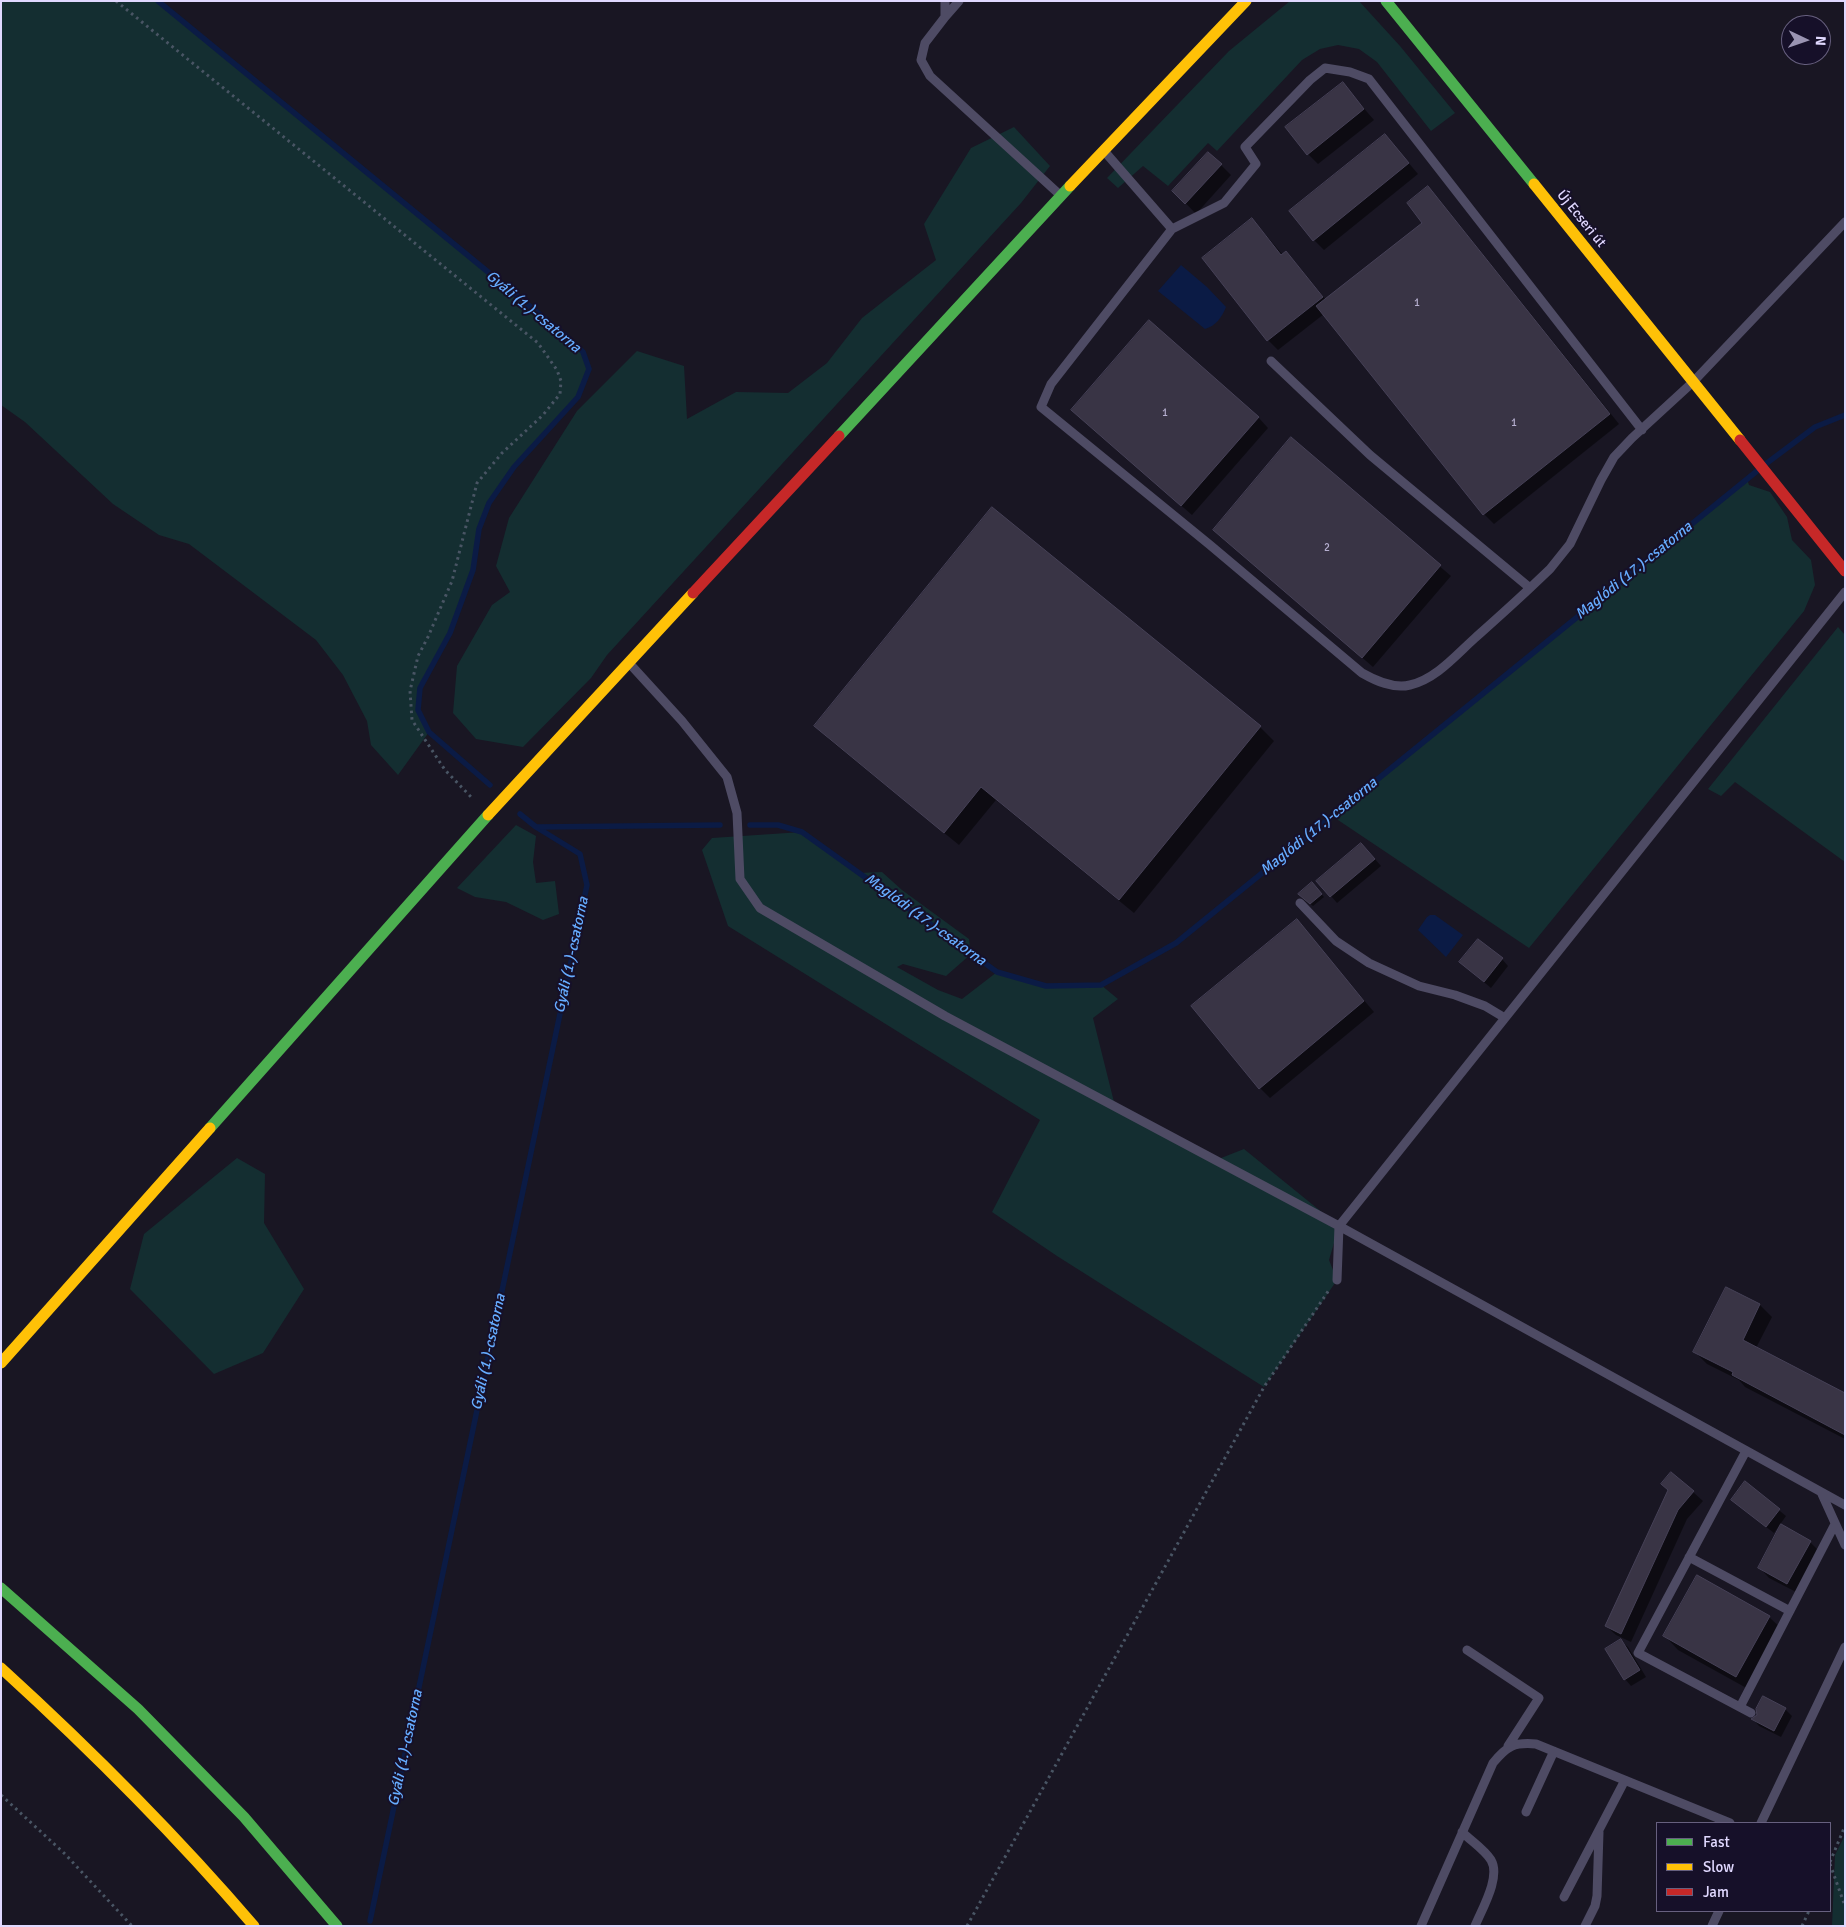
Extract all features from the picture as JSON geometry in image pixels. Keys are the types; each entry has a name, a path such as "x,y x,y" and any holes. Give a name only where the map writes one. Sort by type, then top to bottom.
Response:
{"main road":[{"path":"1,1363 463,842 630,664 1061,196 1246,1"},
{"name":"Új Ecseri út","path":"1386,1 1845,571"},
{"path":"1,1588 138,1709 244,1817 337,1926"},
{"path":"1,1668 123,1782 179,1841 254,1926"}],"lane":[{"path":"945,1 945,17"},
{"path":"959,1 925,43 921,60 930,76 1061,196"},
{"path":"1642,430 1369,79 1350,72 1325,68 1310,80 1245,147 1256,164 1224,203 1172,229 1051,384 1041,406 1362,673 1377,681 1391,685 1408,686 1423,681 1440,669 1550,569 1570,544 1601,480 1614,458 1693,382 1845,222"},
{"path":"1104,151 1172,229"},
{"path":"1271,361 1370,455 1530,588"},
{"path":"1336,1280 1339,1226 1845,592"},
{"path":"630,664 682,721 727,777 737,813 740,879 760,908 945,1016 1339,1226 1845,1505"},
{"path":"1300,903 1336,941 1369,963 1419,986 1455,994 1486,1006 1505,1018"},
{"path":"1746,1451 1638,1653 1751,1713"},
{"path":"1821,1492 1845,1545"},
{"path":"1740,1707 1835,1524"},
{"path":"1689,1557 1790,1612"},
{"path":"1761,1822 1845,1648"},
{"path":"1421,1926 1493,1763 1508,1746 1540,1698 1467,1650"},
{"path":"1508,1746 1531,1744 1554,1751 1728,1822"},
{"path":"1526,1812 1554,1751"},
{"path":"1564,1897 1625,1780"},
{"path":"1585,1926 1595,1906 1597,1896 1599,1830"},
{"path":"1462,1832 1490,1858 1494,1870 1492,1886 1475,1926"},
{"path":"1712,1926 1719,1912"}],"path":[{"path":"116,1 538,343 557,370 561,381 560,394 544,415 502,453 477,483 452,581 418,656 410,691 412,720 446,770 479,805"},
{"path":"967,1926 1264,1387 1336,1280"},
{"path":"1,1795 65,1854 132,1926"},
{"path":"1831,1861 1845,1826"},
{"path":"1831,1866 1845,1906"},
{"path":"1802,1926 1809,1912"}],"green space":[{"path":"1,1 158,1 566,336 583,352 589,369 578,397 514,467 489,503 479,529 473,570 450,633 420,688 418,710 429,732 398,775 371,745 367,721 343,675 316,640 189,544 159,535 113,504 25,422 1,405"},
{"path":"1290,1 1359,1 1400,46 1455,113 1431,131 1377,62 1359,49 1338,45 1320,49 1302,60 1217,151 1208,143 1168,186 1143,166 1118,188 1107,178 1229,51"},
{"path":"1014,127 1050,166 1021,203 607,655 591,678 523,747 476,739 453,713 457,666 492,605 510,592 496,566 509,518 577,411 637,351 684,366 687,419 736,392 788,393 827,363 862,318 936,260 924,224 971,148"},
{"path":"1747,479 1749,485 1770,492 1787,517 1792,540 1811,560 1815,585 1804,611 1529,948 1332,816"},
{"path":"1838,627 1845,635 1845,862 1735,782 1721,796 1708,789"},
{"path":"516,825 536,836 533,862 536,883 555,881 559,914 543,920 506,902 475,897 457,888"},
{"path":"802,832 859,873 882,872 902,890 969,939 971,954 946,976 903,964 897,967 938,990 962,999 997,972 1046,986 1101,985 1118,999 1093,1018 1115,1106 1216,1160 1244,1149 1339,1226 1329,1260 1337,1280 1264,1387 1057,1256 992,1212 1040,1120 728,926 702,850 712,838"},
{"path":"237,1158 265,1174 264,1223 304,1289 263,1353 214,1374 130,1289 144,1234"},
{"path":"1845,1835 1845,1926 1832,1926 1835,1855"}],"water":[{"path":"1181,265 1207,287 1226,307 1218,321 1209,328 1205,329 1158,291"},
{"path":"1430,915 1435,915 1463,935 1446,957 1418,930"}],"building":[{"path":"1343,82 1364,109 1307,155 1285,127"},
{"path":"1385,134 1409,163 1313,241 1289,211"},
{"path":"1208,152 1222,164 1185,204 1172,191"},
{"path":"1428,186 1610,414 1483,515 1316,306 1422,223 1407,203"},
{"path":"1252,218 1281,255 1286,251 1323,297 1267,341 1202,258"},
{"path":"1149,320 1259,417 1181,506 1071,410"},
{"path":"1291,437 1441,565 1362,658 1213,530"},
{"path":"992,507 1261,726 1119,900 981,787 944,833 814,726"},
{"path":"1361,843 1375,859 1330,897 1316,881"},
{"path":"1312,882 1322,894 1310,904 1298,894"},
{"path":"1297,919 1364,1001 1259,1089 1191,1006"},
{"path":"1478,939 1503,958 1484,982 1459,962"},
{"path":"1726,1287 1760,1304 1743,1340 1845,1393 1845,1435 1732,1375 1733,1372 1693,1352"},
{"path":"1671,1472 1694,1491 1678,1510 1621,1634 1605,1626 1668,1490 1661,1484"},
{"path":"1745,1481 1780,1509 1766,1527 1731,1500"},
{"path":"1781,1524 1811,1541 1787,1584 1758,1568"},
{"path":"1697,1575 1770,1616 1736,1677 1663,1636"},
{"path":"1621,1639 1640,1670 1624,1680 1605,1649"},
{"path":"1763,1696 1786,1708 1774,1731 1751,1719 1757,1715 1756,1709"}],"waterway":[{"name":"Gyáli (1.)-csatorna","path":"158,1 566,336 583,352 589,369 578,397 514,467 489,503 479,529 473,570 450,633 420,688 418,710 429,732 490,785"},
{"name":"Maglódi (17.)-csatorna","path":"1767,463 1815,427 1845,415"},
{"name":"Maglódi (17.)-csatorna","path":"750,825 778,825 802,832 997,972 1046,986 1101,985 1176,943 1757,471"},
{"name":"Gyáli (1.)-csatorna","path":"370,1921 587,885 580,854 536,827 520,814"},
{"name":"Maglódi (17.)-csatorna","path":"537,827 720,825"}],"traffic: fast":[{"path":"1386,1 1534,184"},
{"path":"839,436 1070,186"},
{"path":"210,1128 488,815"},
{"path":"1,1588 138,1709 244,1817 337,1926"}],"traffic: slow":[{"path":"1070,186 1246,1"},
{"path":"1534,184 1740,440"},
{"path":"488,815 693,593"},
{"path":"1,1363 210,1128"},
{"path":"1,1668 131,1793 194,1858 254,1926"}],"traffic: jam":[{"path":"693,593 839,436"},
{"path":"1740,440 1845,571"}]}
